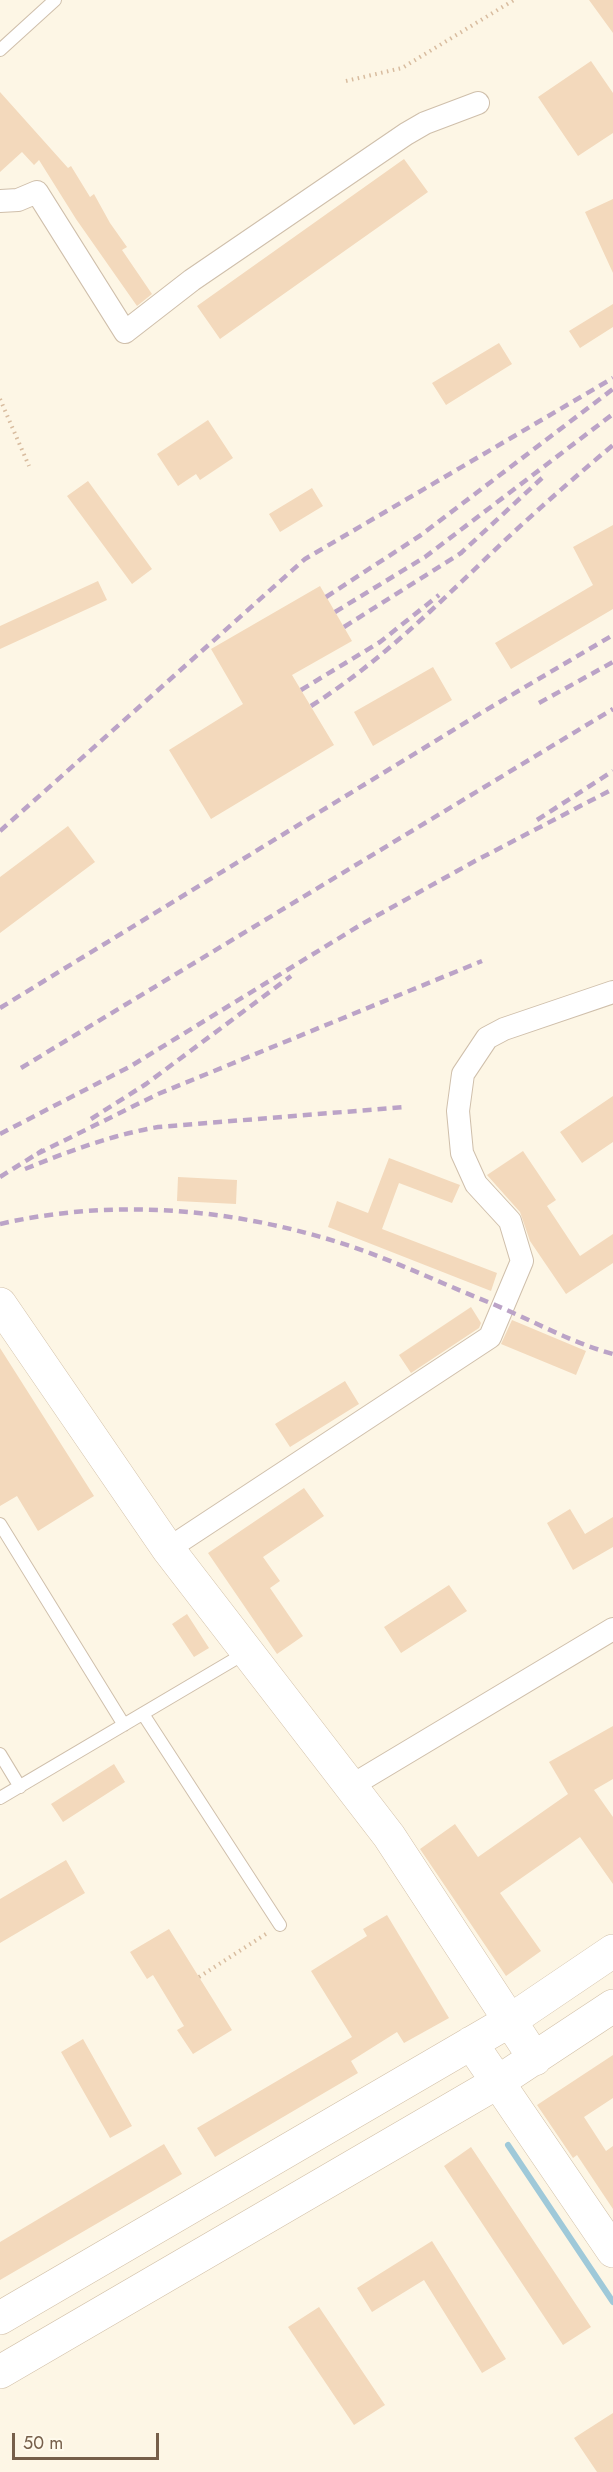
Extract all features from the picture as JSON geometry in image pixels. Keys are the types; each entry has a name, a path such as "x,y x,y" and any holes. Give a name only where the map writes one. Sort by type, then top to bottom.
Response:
{"main road":[{"path":"0,1304 168,1549 351,1786 421,1882 535,2059"},
{"path":"0,2318 511,2020 613,1951"},
{"path":"0,2372 498,2082 613,2006"},
{"path":"471,2043 613,2251"}],"street":[{"path":"0,201 18,200 37,192 125,332 192,280 406,134 425,123 478,103"},
{"path":"168,1549 490,1337 522,1262 510,1221 476,1184 462,1153 458,1111 463,1074 487,1038 504,1029 613,992"},
{"path":"351,1786 613,1629"}],"lane":[{"path":"0,50 55,0"},
{"path":"0,1524 124,1725"},
{"path":"0,1798 247,1652"},
{"path":"143,1714 280,1925"},
{"path":"0,1754 20,1787"}],"path":[{"path":"346,81 402,68 514,0"},
{"path":"0,399 29,466"},
{"path":"199,1977 280,1925"}],"building":[{"path":"589,0 613,0 613,33"},
{"path":"591,61 613,93 613,133 578,156 538,97"},
{"path":"0,92 68,168 71,166 90,197 94,194 127,247 122,250 152,294 137,306 76,219 39,160 34,165 22,152 0,172"},
{"path":"404,159 428,192 220,339 197,306"},
{"path":"613,199 613,273 585,212"},
{"path":"613,304 613,327 580,348 569,331"},
{"path":"499,343 512,364 446,405 432,383"},
{"path":"208,420 233,458 200,480 196,474 178,486 157,454"},
{"path":"88,481 152,569 132,584 67,496"},
{"path":"312,488 323,506 280,532 269,514"},
{"path":"613,525 613,609 511,669 495,643 593,585 573,547"},
{"path":"98,581 107,600 0,649 0,626"},
{"path":"320,586 352,641 292,675 334,745 211,819 169,750 243,704 211,649"},
{"path":"433,667 452,700 373,746 354,712"},
{"path":"68,826 95,862 0,933 0,877"},
{"path":"613,1096 613,1142 582,1163 560,1132"},
{"path":"523,1151 556,1200 547,1206 580,1256 613,1234 613,1263 566,1294 530,1241 520,1212 487,1175"},
{"path":"389,1158 460,1185 452,1203 399,1183 382,1229 497,1273 491,1291 328,1227 337,1201 368,1213"},
{"path":"178,1177 237,1180 236,1204 177,1201"},
{"path":"471,1307 481,1323 479,1328 411,1373 399,1355"},
{"path":"512,1320 586,1351 576,1375 501,1344"},
{"path":"0,1348 94,1496 38,1531 17,1496 0,1506"},
{"path":"345,1381 359,1404 290,1447 275,1424"},
{"path":"304,1488 324,1516 263,1557 280,1581 270,1588 303,1636 277,1654 208,1553"},
{"path":"570,1509 585,1534 613,1517 613,1547 573,1570 547,1523"},
{"path":"449,1585 467,1611 401,1653 384,1627"},
{"path":"187,1614 209,1648 194,1657 172,1624"},
{"path":"613,1726 613,1779 594,1790 613,1817 613,1884 580,1837 500,1893 541,1951 506,1976 420,1849 455,1824 478,1857 568,1794 549,1762"},
{"path":"114,1764 125,1782 63,1822 51,1804"},
{"path":"66,1860 85,1893 0,1943 0,1899"},
{"path":"387,1915 449,2018 404,2043 397,2032 351,2061 358,2073 215,2157 197,2128 352,2037 311,1971 367,1936 363,1929"},
{"path":"169,1929 232,2030 193,2054 177,2030 184,2026 153,1975 147,1979 130,1952"},
{"path":"83,2039 132,2126 110,2138 61,2052"},
{"path":"613,2055 613,2098 584,2117 606,2151 613,2146 613,2209 577,2155 573,2158 537,2105"},
{"path":"164,2144 182,2174 0,2280 0,2242"},
{"path":"471,2147 591,2327 563,2345 444,2166"},
{"path":"432,2241 506,2359 482,2373 424,2280 372,2312 357,2288"},
{"path":"319,2307 385,2405 354,2425 288,2327"},
{"path":"613,2413 613,2472 597,2472 574,2438"}],"waterway":[{"path":"508,2145 613,2302"}],"railway":[{"path":"0,831 305,559 613,378"},
{"path":"326,597 421,535 613,389"},
{"path":"335,612 425,557 613,414"},
{"path":"311,706 386,650 570,481 613,445"},
{"path":"344,627 461,553 542,478"},
{"path":"301,690 380,642 439,595"},
{"path":"0,1008 481,713 613,635"},
{"path":"539,703 613,662"},
{"path":"21,1068 613,709"},
{"path":"537,820 613,771"},
{"path":"0,1134 131,1066 362,924 475,861 613,789"},
{"path":"37,1154 158,1094 482,961"},
{"path":"91,1119 146,1084 291,976"},
{"path":"25,1169 91,1144 158,1127 405,1107"},
{"path":"0,1177 43,1150"},
{"path":"0,1224 44,1216 133,1209 178,1211 267,1224 310,1234 370,1253 565,1337 613,1354"}]}
